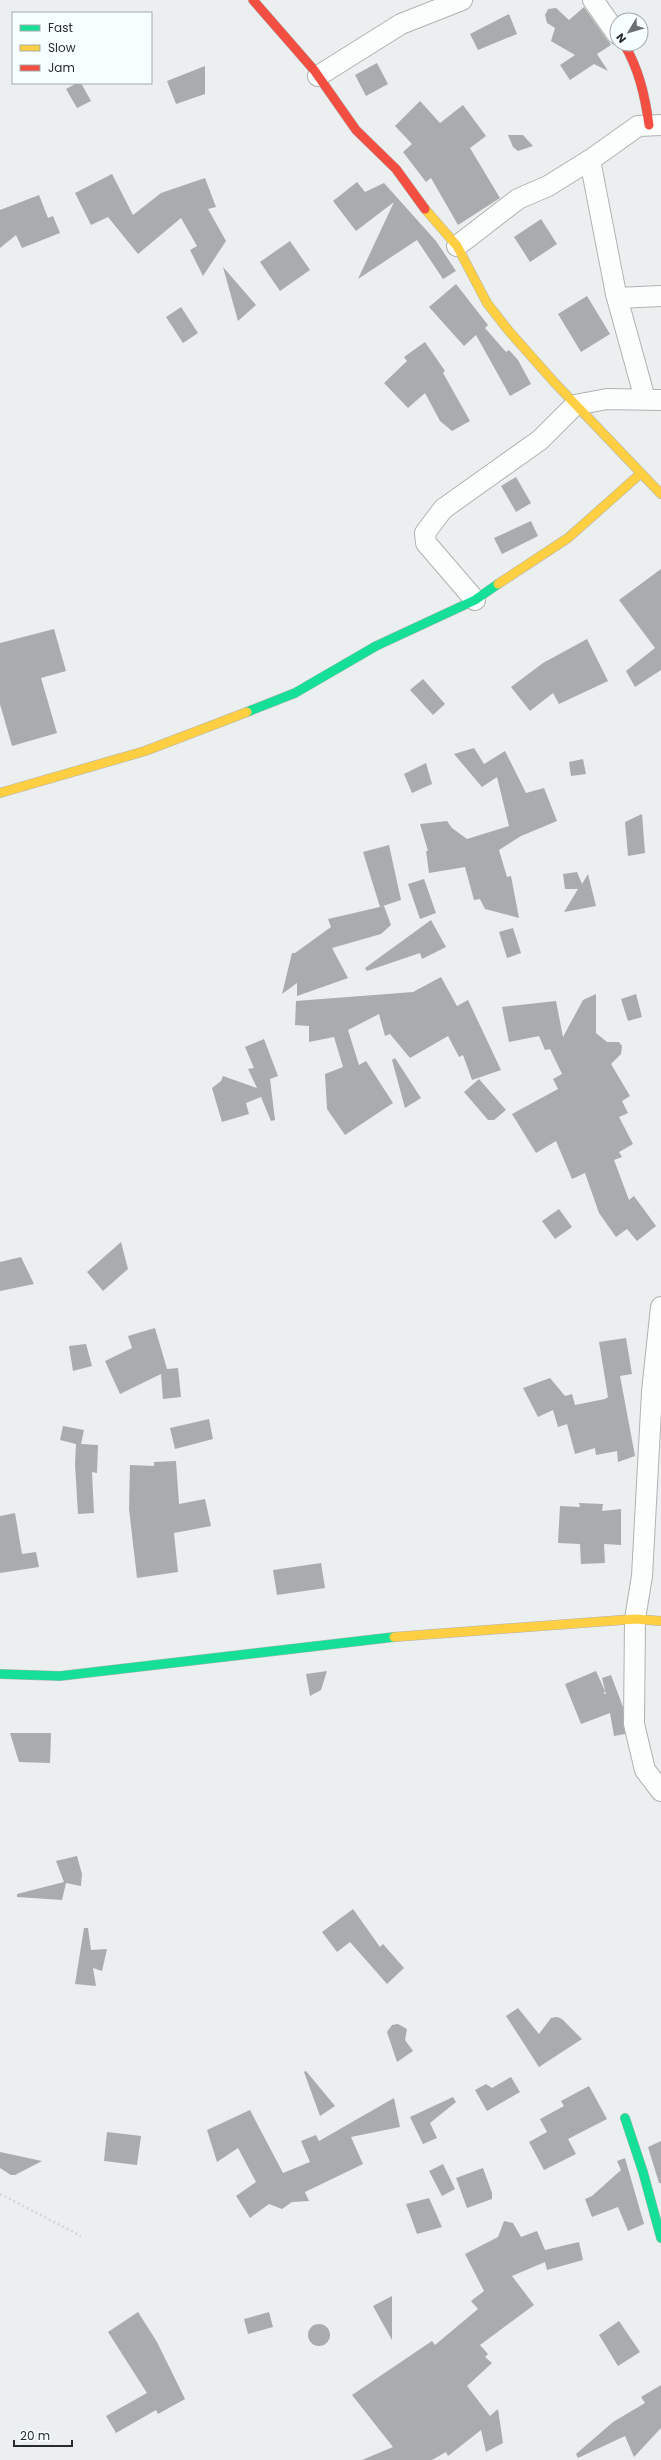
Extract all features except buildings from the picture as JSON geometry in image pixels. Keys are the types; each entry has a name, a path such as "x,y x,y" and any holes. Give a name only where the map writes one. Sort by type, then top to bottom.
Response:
{"street":[{"path":"253,0 318,76 356,130 396,169 423,207 456,246 487,303 508,330 575,405 640,474 661,494"},
{"path":"318,76 401,24 462,0"},
{"path":"593,0 609,23"},
{"path":"456,246 518,199 548,186 590,160 638,126 655,125 633,57 630,52"},
{"path":"475,600 433,553 426,543 425,533 443,509 540,440 575,405 607,399 653,399 618,298 590,160"},
{"path":"618,298 661,296"},
{"path":"0,793 145,751 295,693 376,646 475,600 568,538 640,474"},
{"path":"661,1307 652,1392 642,1576 635,1619 634,1724 645,1770 661,1791"},
{"path":"0,1674 60,1676 173,1664 409,1634 635,1619 661,1621"},
{"path":"625,2118 643,2172 661,2238"}],"path":[{"path":"0,2194 81,2236"}],"traffic: fast":[{"path":"247,712 295,693 376,646 475,600 498,584"},
{"path":"0,1674 60,1676 394,1637"},
{"path":"625,2118 643,2172 661,2238"}],"traffic: slow":[{"path":"425,209 457,246 487,303 508,330 554,382 661,494"},
{"path":"498,584 568,538 640,474"},
{"path":"0,793 145,751 247,712"},
{"path":"394,1637 635,1619 661,1621"}],"traffic: jam":[{"path":"253,0 314,70 356,130 396,169 425,209"},
{"path":"628,52 641,83 649,125"}]}
